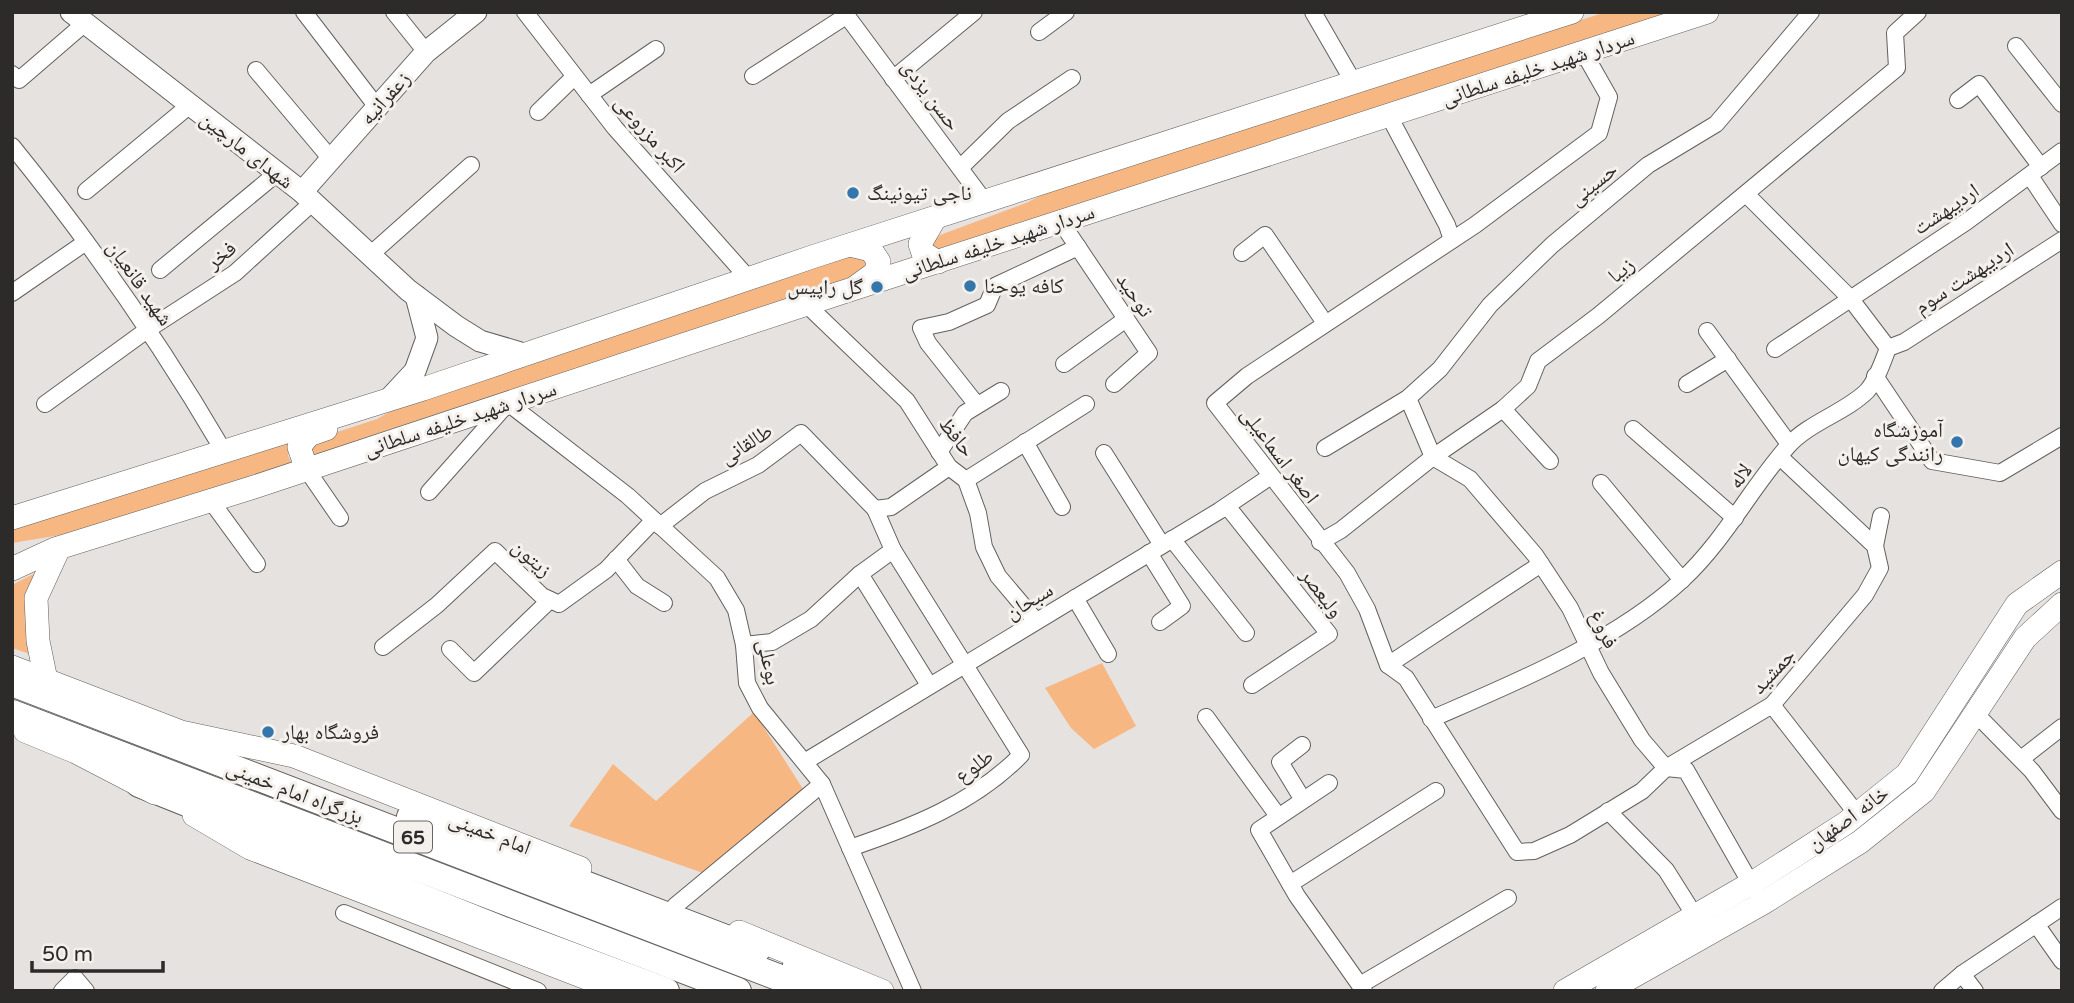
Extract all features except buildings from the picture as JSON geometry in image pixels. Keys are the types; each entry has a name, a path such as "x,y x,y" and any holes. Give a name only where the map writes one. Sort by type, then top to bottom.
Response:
{"highway":[{"name":"بزرگراه امام خمینی","path":"12,683 814,991"},
{"name":"بزرگراه امام خمینی","path":"12,713 738,991"},
{"path":"181,732 536,863 855,991"},
{"path":"139,784 501,929 666,991"}],"main road":[{"name":"سردار شهید خلیفه سلطانی","path":"12,569 49,552 1707,12"},
{"name":"سردار شهید خلیفه سلطانی","path":"12,518 389,399 850,245 1564,14"},
{"path":"935,218 920,244 923,253 938,262"},
{"path":"850,245 871,250 879,262 875,273 855,288"},
{"path":"307,470 299,447 309,435 341,424 389,399"},
{"path":"12,552 49,552 36,598 38,641 46,680"},
{"name":"خانه اصفهان","path":"1565,991 1750,884 1857,814 1907,774 2017,604 2062,572"},
{"name":"خانه اصفهان","path":"1607,991 1763,903 1860,842 1924,791 2025,638 2059,611"},
{"name":"امام خمینی","path":"12,667 181,732 294,756 675,906 882,991"},
{"path":"12,726 76,752 139,784 250,848 587,985 620,991"},
{"path":"12,740 76,752"}],"street":[{"path":"304,12 377,107"},
{"path":"394,12 426,52"},
{"name":"اکبر مزروعی","path":"524,12 589,95 749,279"},
{"path":"893,79 974,12"},
{"path":"1040,32 1066,12"},
{"path":"1313,12 1354,83"},
{"name":"حسینی","path":"1325,448 1408,398 1440,369 1490,305 1552,245 1648,165 1716,124 1811,12"},
{"name":"زیبا","path":"1320,542 1341,530 1433,457 1503,408 1528,386 1538,361 1598,316 1897,68 1895,33 1918,12"},
{"name":"زعفرانیه","path":"307,197 331,159 426,52 474,13"},
{"path":"753,76 845,14"},
{"name":"حسن یزدی","path":"845,14 985,202"},
{"path":"12,74 19,80 77,18"},
{"name":"شهدای مارچین","path":"77,18 307,197 416,296 480,341 524,354"},
{"path":"2016,46 2062,104"},
{"path":"589,95 656,49"},
{"name":"اصغر اسماعیلی","path":"1584,52 1609,97 1598,133 1452,240 1247,376 1215,404 1320,542 1347,573 1367,609 1388,665 1406,678 1517,852 1534,851 1570,835 1642,791 1666,768"},
{"path":"257,70 331,159"},
{"path":"538,113 574,76"},
{"path":"961,168 1008,121 1072,78"},
{"path":"1958,100 1979,84 2035,172 2062,224"},
{"path":"86,191 190,105"},
{"path":"1390,116 1447,225 1452,240"},
{"name":"شهید قانعیان","path":"12,146 86,242 184,383 223,450"},
{"name":"اردیبهشت","path":"1775,349 2035,172 2062,150"},
{"path":"370,255 471,165"},
{"path":"160,270 276,173"},
{"path":"1746,194 1850,298 1888,348"},
{"name":"فخر","path":"45,404 147,330 235,273 307,197"},
{"name":"توحید","path":"1061,222 1149,353 1114,384"},
{"path":"1242,253 1265,235 1325,323"},
{"name":"اردیبهشت سوم","path":"1888,348 1904,342 2062,240"},
{"path":"12,293 86,242"},
{"name":"حافظ","path":"977,405 928,343 922,328 949,322 986,305 995,286 1078,247"},
{"path":"389,399 415,372 427,338 416,296"},
{"name":"حافظ","path":"806,304 907,401 949,467 966,480 978,513 984,547 998,576 1035,621"},
{"path":"1064,363 1126,319"},
{"path":"1707,331 1728,359 1785,451 1875,546"},
{"name":"لاله","path":"1431,719 1512,684 1589,643 1625,622 1682,580 1735,518 1785,451 1867,391 1888,348"},
{"path":"1687,384 1728,359"},
{"path":"1875,376 1932,461 2000,473 2062,436"},
{"path":"939,452 965,413 1001,390"},
{"path":"1408,398 1418,416 1433,457"},
{"path":"429,492 508,403"},
{"name":"بوعلی","path":"508,403 628,496 689,549 717,578 736,610 744,645 747,683 760,708 787,743 806,761 822,784 913,991"},
{"path":"966,480 1086,404"},
{"path":"1503,408 1550,461"},
{"path":"1633,429 1735,518"},
{"name":"طالقانی","path":"657,523 705,491 758,465 801,433 875,509 893,550 965,663"},
{"path":"1026,442 1062,507"},
{"path":"1104,453 1161,546 1182,606 1160,622"},
{"name":"فروغ","path":"1433,457 1470,480 1541,564 1589,643 1601,673 1643,740 1666,768 1686,770 1750,884"},
{"path":"875,509 891,507 949,467"},
{"path":"307,470 340,518"},
{"name":"سبحان","path":"806,761 1227,506 1271,476"},
{"path":"1601,483 1682,580"},
{"path":"211,501 257,564"},
{"name":"ولیعصر","path":"1227,506 1329,634 1252,685"},
{"path":"1875,546 1881,516"},
{"name":"زیتون","path":"383,647 437,605 495,551 542,596 559,604 657,523"},
{"path":"1161,546 1246,633"},
{"name":"جمشید","path":"1666,768 1772,705 1865,595 1880,568 1875,546"},
{"path":"744,645 772,642 811,619 860,573 893,550"},
{"path":"616,559 637,586 664,603"},
{"path":"1388,665 1541,564"},
{"path":"860,573 929,685"},
{"path":"1075,598 1108,654"},
{"path":"450,649 474,673 550,600"},
{"name":"طلوع","path":"850,848 924,821 968,797 1021,755 965,663"},
{"path":"1772,705 1857,814"},
{"path":"1976,714 2021,759 2062,811"},
{"path":"1206,717 1278,816"},
{"path":"2021,759 2062,727"},
{"path":"1302,745 1280,762 1303,800"},
{"path":"1329,783 1259,830 1290,884 1362,988 1508,898"},
{"path":"675,906 822,784"},
{"path":"1290,884 1436,791"},
{"path":"1608,811 1666,870 1695,916"},
{"path":"1750,884 1763,903"},
{"path":"1942,991 1962,974 2062,907"},
{"path":"344,912 538,991"},
{"path":"2036,924 2062,961"},
{"path":"1962,974 1975,991"},
{"path":"62,991 75,978 86,991"}],"shaded area":[{"path":"1606,12 1688,12 943,252 933,250 932,243 940,235 1026,203 1062,185"},
{"path":"855,254 865,260 866,271 844,281 315,457 310,448 313,440 377,419 398,407"},
{"path":"290,440 288,456 294,467 85,531 12,543 12,529"},
{"path":"43,569 30,654 12,648 12,585"},
{"path":"1102,663 1136,726 1094,749 1071,728 1045,688"},
{"path":"754,712 803,789 703,873 569,826 613,764 656,801"}],"place":[{"name":"ناجی‌ تیونینگ","path":"853,193"},
{"name":"کافه یوحنا","path":"970,286"},
{"name":"گل راپیس","path":"877,287"},
{"name":"آموزشگاه رانندگی کیهان","path":"1957,442"},
{"name":"فروشگاه بهار","path":"268,732"}]}
